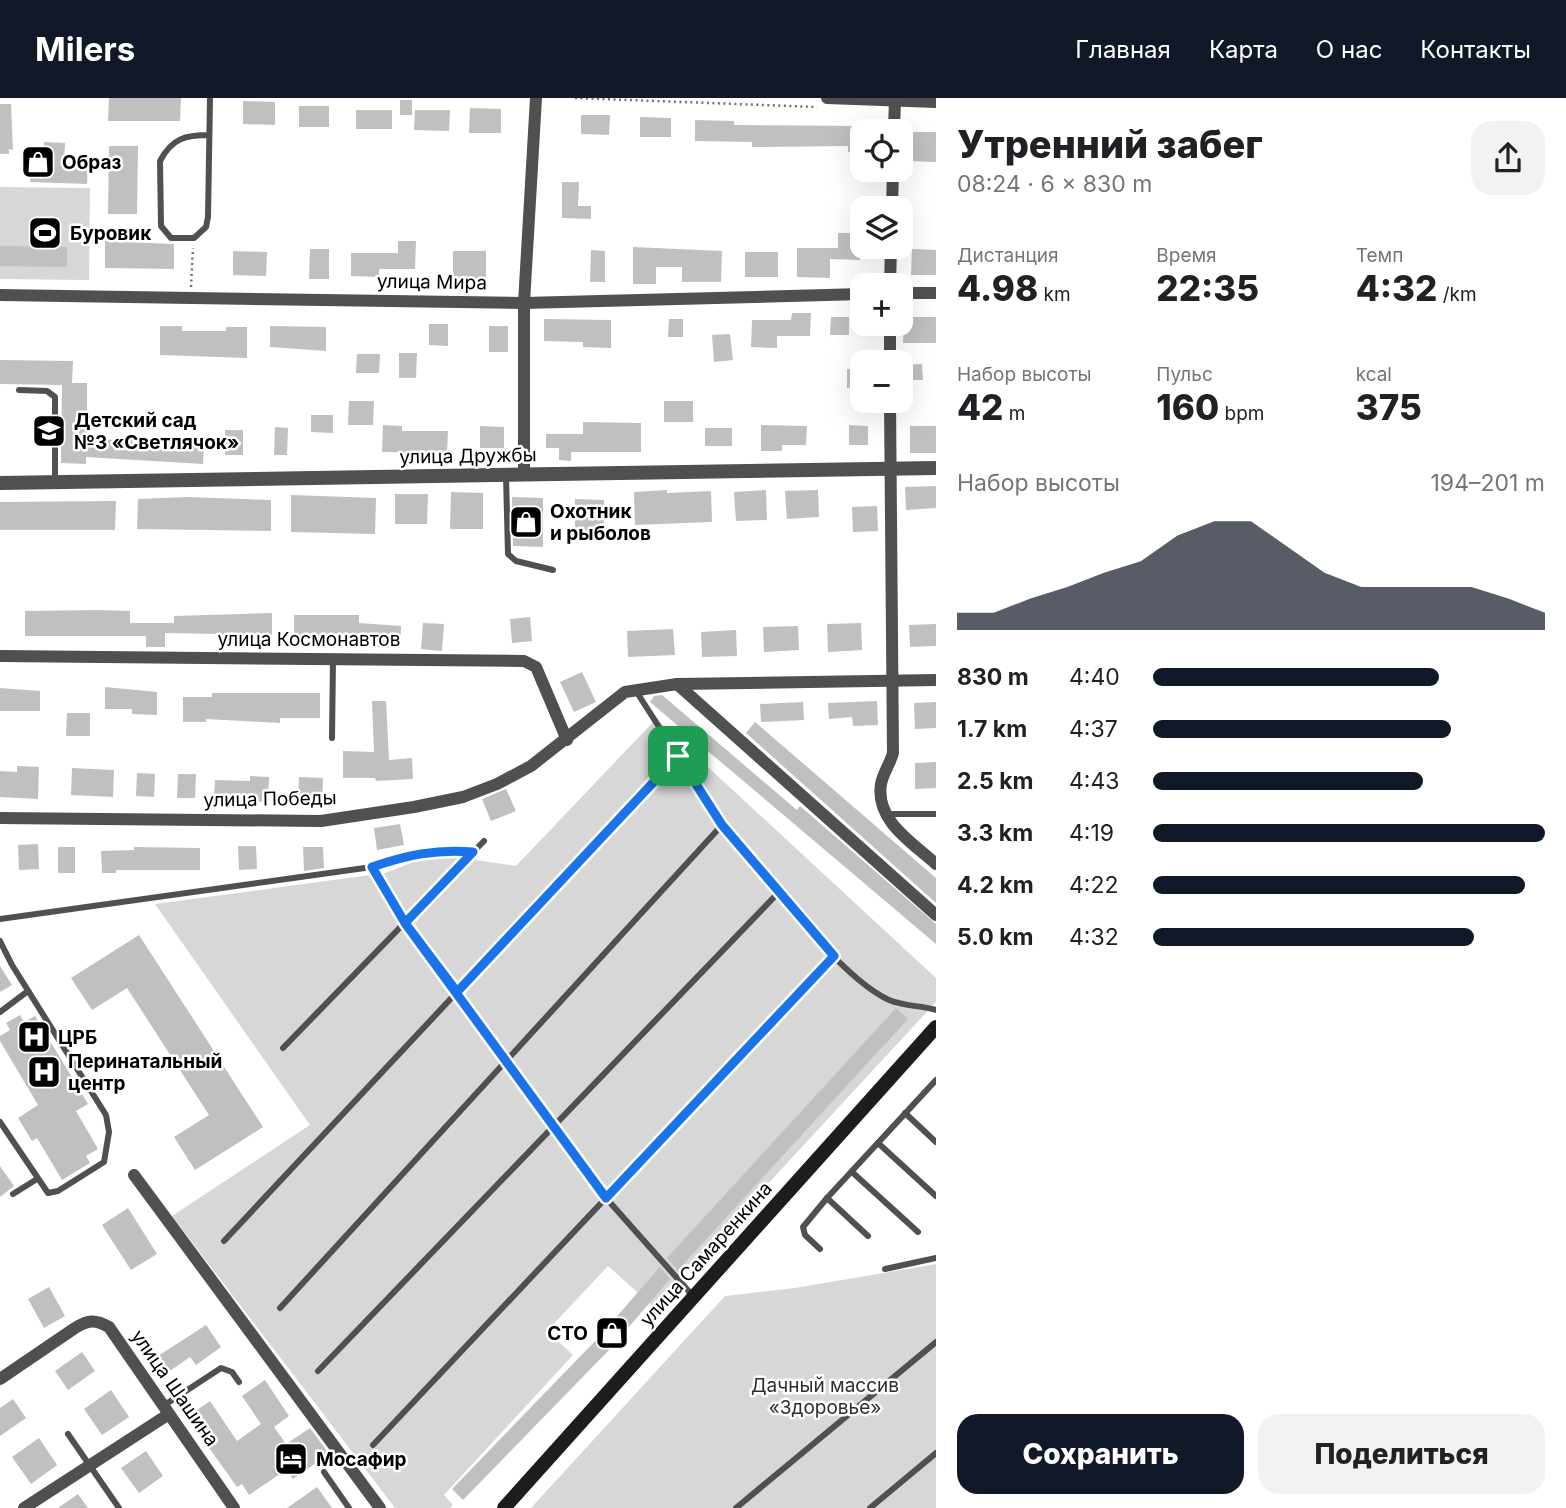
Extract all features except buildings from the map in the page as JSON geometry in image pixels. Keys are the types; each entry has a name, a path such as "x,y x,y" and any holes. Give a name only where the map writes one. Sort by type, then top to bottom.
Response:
{"main road":[{"name":"улица Самаренкина","path":"504,1508 936,1027"}],"street":[{"path":"524,475 524,303 536,98"},
{"path":"827,103 895,99 936,102"},
{"path":"894,119 895,99"},
{"path":"913,293 936,293"},
{"name":"улица Мира","path":"0,295 524,303 850,294"},
{"path":"890,413 893,753 880,792 892,825 936,863"},
{"name":"улица Дружбы","path":"0,483 936,468"},
{"name":"улица Космонавтов","path":"0,656 524,660 536,667 567,740"},
{"path":"634,689 677,684 936,680"},
{"path":"677,684 936,915"},
{"name":"улица Победы","path":"0,818 321,821 463,797 497,784 531,765 567,740 616,698 634,689"},
{"path":"134,1175 380,1508"},
{"name":"улица Шашина","path":"0,1379 87,1321 98,1321 109,1327 234,1508"},
{"path":"24,1508 166,1410"}],"lane":[{"path":"209,135 188,135 179,139 165,151 160,161 161,226 171,238 194,238 206,227 209,135 210,98"},
{"path":"19,390 47,391 55,397 55,482"},
{"path":"506,475 508,554 516,561 553,570"},
{"path":"332,738 333,659"},
{"path":"634,689 722,825 834,956 870,990 913,1009 936,1010"},
{"path":"224,1241 678,756"},
{"path":"886,814 936,814"},
{"path":"280,1308 722,825"},
{"path":"283,1048 484,841"},
{"path":"0,919 372,867 413,853 443,850 473,852"},
{"path":"372,867 405,923 606,1198 693,1296"},
{"path":"318,1371 779,892"},
{"path":"0,941 106,1115 109,1132 104,1162 52,1194 44,1189 0,1122"},
{"path":"373,1446 834,956"},
{"path":"0,1012 28,990"},
{"path":"820,1249 805,1235 803,1227 905,1113 933,1089 936,1080"},
{"path":"905,1113 936,1142"},
{"path":"878,1143 936,1196"},
{"path":"852,1172 918,1232"},
{"path":"13,1194 37,1179"},
{"path":"827,1198 868,1236"},
{"path":"885,1269 936,1258"},
{"path":"736,1508 936,1342"},
{"path":"166,1410 221,1368 232,1372 239,1382"},
{"path":"68,1434 119,1508"},
{"path":"870,1508 936,1453"},
{"path":"324,1472 349,1508"}],"path":[{"path":"575,98 827,103"},
{"path":"191,298 194,238"}],"green space":[{"name":"Буровик","path":"0,187 90,188 89,280 0,279"},
{"path":"656,719 936,978 936,1002 654,1307 608,1266 547,1331 573,1355 444,1495 453,1505 450,1508 395,1508 172,1216 310,1125 155,904 385,873 434,854 516,866"},
{"name":"Дачный массив «Здоровье»","path":"936,1264 936,1508 531,1508 725,1296 795,1288"}],"place":[{"name":"Образ","path":"38,162"},
{"name":"Буровик","path":"45,233"},
{"name":"Детский сад №3 «Светлячок»","path":"49,431"},
{"name":"Охотник и рыболов","path":"526,522"},
{"name":"ЦРБ","path":"34,1037"},
{"name":"Перинатальный центр","path":"44,1072"},
{"name":"СТО","path":"612,1333"},
{"name":"Мосафир","path":"291,1459"}],"route":[{"path":"678,756 457,992 405,923 372,867 413,853 443,850 473,852 405,923 606,1198 834,956 722,825 678,756"}]}
